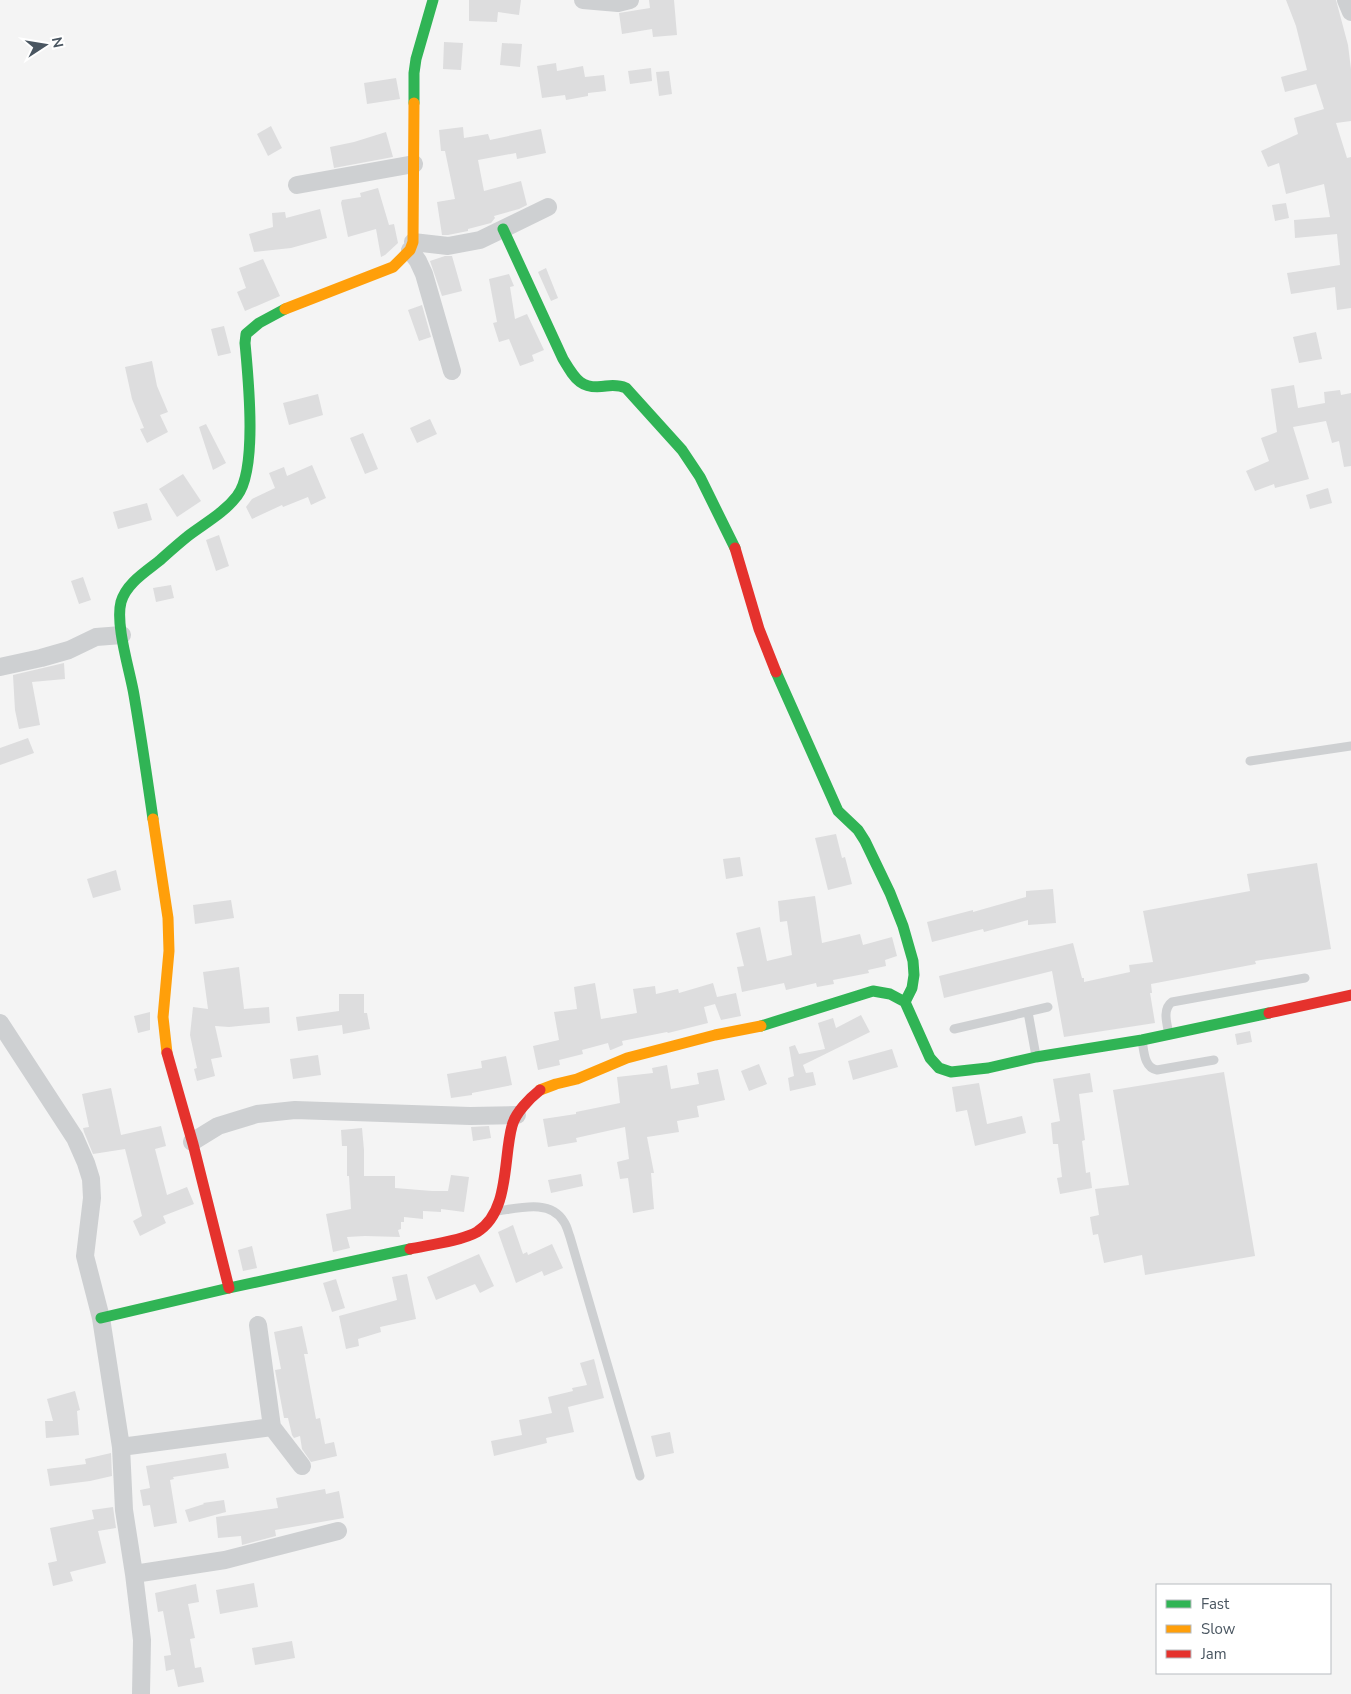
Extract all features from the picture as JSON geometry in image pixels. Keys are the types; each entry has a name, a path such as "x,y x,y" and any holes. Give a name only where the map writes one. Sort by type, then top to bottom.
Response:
{"street":[{"path":"433,0 416,59 414,73 412,246 424,274 452,371"},
{"path":"583,0 618,3 630,0"},
{"path":"1346,0 1351,12"},
{"path":"297,184 414,164"},
{"path":"230,1288 165,1043 163,1010 169,951 168,918 134,694 122,635 120,602 129,586 188,536 225,510 239,494 245,482 249,446 250,404 245,343 246,334 259,323 283,310 393,266 412,246 448,246 480,240 548,207"},
{"path":"503,229 574,379 584,386 592,388 611,385 620,385 626,388 682,450 700,477 737,553 759,629 782,688 828,790 838,810 858,830 865,841 890,893 903,926 913,961 914,975 912,988 905,1002"},
{"path":"0,667 69,650 96,638 122,635"},
{"path":"101,1318 230,1288 450,1241 478,1232 492,1219 500,1200 512,1124 523,1107 539,1091 556,1084 577,1079 627,1058 715,1035 764,1025 873,991 884,991 905,1002 930,1058 939,1068 951,1072 988,1068 1036,1057 1142,1040 1351,996"},
{"path":"0,1022 75,1138 91,1179 92,1198 85,1256 101,1318 120,1447 124,1510 142,1640 141,1694"},
{"path":"192,1142 218,1126 257,1114 295,1110 517,1116"},
{"path":"258,1325 272,1427 302,1466"},
{"path":"120,1447 272,1427"},
{"path":"134,1574 224,1560 338,1531"}],"lane":[{"path":"1250,761 1351,746"},
{"path":"1169,1034 1166,1010 1172,1002 1305,978"},
{"path":"954,1030 1048,1007"},
{"path":"1028,1012 1036,1057"},
{"path":"1142,1040 1147,1065 1152,1070 1214,1060"},
{"path":"495,1211 534,1207 544,1208 555,1211 564,1221 640,1476"}],"building":[{"path":"469,0 521,0 519,15 498,12 497,22 469,21"},
{"path":"649,0 674,0 677,35 653,37 652,29 622,34 619,13 650,8"},
{"path":"1286,0 1336,0 1348,45 1351,69 1351,121 1336,123 1347,158 1351,157 1351,308 1337,310 1335,287 1291,294 1287,273 1340,265 1337,234 1295,238 1294,220 1330,217 1324,184 1286,194 1279,163 1268,167 1261,151 1298,134 1294,118 1324,109 1316,84 1285,92 1281,77 1307,70 1296,26"},
{"path":"444,42 463,43 461,70 443,69"},
{"path":"502,43 522,44 520,67 500,65"},
{"path":"556,63 557,71 583,66 585,77 604,75 606,91 588,93 588,96 566,100 565,95 542,98 537,66"},
{"path":"651,68 652,81 630,84 628,71"},
{"path":"669,71 672,94 659,96 656,72"},
{"path":"396,78 400,99 367,104 364,83"},
{"path":"271,126 282,148 268,156 257,134"},
{"path":"463,127 464,138 488,134 490,140 541,129 546,153 517,159 516,153 478,160 484,191 521,181 527,205 494,216 495,218 491,223 468,229 468,231 442,235 437,202 455,199 445,151 441,151 439,130"},
{"path":"386,132 393,157 334,168 330,147"},
{"path":"378,188 389,225 394,224 398,243 381,257 376,229 348,237 341,203 342,200 361,197 360,193"},
{"path":"1286,203 1289,218 1275,221 1272,205"},
{"path":"320,209 327,238 291,248 254,252 249,234 273,227 272,213 285,212 286,218"},
{"path":"445,256 452,256 462,291 442,296 430,261"},
{"path":"263,259 280,296 245,311 237,292 246,288 239,268"},
{"path":"546,268 558,298 551,301 538,272"},
{"path":"509,274 514,286 510,287 515,319 527,314 544,350 532,355 534,361 520,366 509,339 499,342 493,323 497,322 489,279"},
{"path":"422,305 431,337 419,341 408,310"},
{"path":"224,326 231,353 218,356 211,329"},
{"path":"1316,332 1322,359 1299,363 1293,337"},
{"path":"152,361 157,386 168,412 160,415 168,432 147,443 140,429 144,428 132,399 125,367"},
{"path":"1294,385 1298,408 1325,403 1324,392 1340,390 1341,395 1351,393 1351,466 1344,467 1339,441 1332,443 1326,421 1293,427 1309,479 1275,488 1274,484 1255,491 1246,471 1269,461 1261,438 1277,432 1271,389"},
{"path":"318,394 323,415 289,425 283,403"},
{"path":"430,419 437,434 417,443 410,428"},
{"path":"206,424 226,463 213,470 199,427"},
{"path":"363,433 378,469 365,474 350,438"},
{"path":"312,465 326,498 311,505 308,497 283,507 282,505 252,519 246,507 252,499 275,488 269,473 284,467 287,476"},
{"path":"183,474 201,501 177,517 159,489"},
{"path":"1328,488 1332,503 1310,509 1306,495"},
{"path":"147,503 152,520 118,529 113,512"},
{"path":"219,535 229,566 216,571 206,540"},
{"path":"83,577 91,600 79,604 71,581"},
{"path":"171,585 174,598 156,602 153,588"},
{"path":"64,663 65,679 32,682 40,725 19,729 15,710 13,675"},
{"path":"28,738 34,753 0,765 0,748"},
{"path":"836,834 842,858 845,857 852,884 828,890 815,838"},
{"path":"740,857 743,876 726,879 723,859"},
{"path":"1317,863 1331,949 1255,961 1256,964 1151,984 1152,993 1150,993 1155,1023 1064,1037 1052,971 944,998 939,976 1073,943 1084,982 1130,972 1129,965 1153,962 1143,911 1250,891 1247,874"},
{"path":"116,870 121,890 93,898 87,879"},
{"path":"1053,889 1056,923 1028,925 1028,920 984,932 983,929 932,942 927,922 973,910 973,912 1026,897 1026,891"},
{"path":"815,896 822,943 860,934 863,945 892,937 897,956 885,960 886,966 868,970 869,973 833,980 834,984 817,987 816,983 786,990 784,983 742,992 737,967 744,966 736,933 760,927 767,961 792,955 787,921 780,922 778,901"},
{"path":"231,900 234,918 195,924 193,905"},
{"path":"239,967 244,1009 269,1007 270,1023 229,1027 215,1026 222,1057 211,1059 215,1076 197,1081 194,1069 197,1068 190,1035 193,1007 208,1009 203,972"},
{"path":"595,983 601,1019 637,1013 633,989 655,986 656,994 678,989 679,993 713,983 717,997 736,993 741,1016 721,1020 715,1004 704,1007 708,1023 668,1033 622,1041 623,1045 611,1050 608,1043 582,1050 583,1054 559,1060 560,1065 538,1070 533,1046 559,1040 554,1012 577,1009 574,987"},
{"path":"339,994 364,994 364,1013 367,1013 370,1029 343,1034 342,1025 298,1031 296,1017 339,1011"},
{"path":"150,1012 150,1030 138,1033 134,1016"},
{"path":"861,1015 870,1032 803,1065 806,1073 813,1072 816,1085 790,1091 788,1078 794,1076 789,1047 795,1045 799,1054 825,1049 818,1023 833,1018 836,1028"},
{"path":"1250,1031 1252,1042 1237,1045 1235,1034"},
{"path":"892,1049 898,1067 853,1080 848,1061"},
{"path":"318,1055 321,1075 293,1079 290,1059"},
{"path":"506,1056 512,1085 451,1098 447,1074 482,1068 481,1061"},
{"path":"759,1064 767,1084 749,1091 741,1071"},
{"path":"667,1065 671,1089 699,1084 697,1073 718,1069 725,1100 697,1106 699,1117 677,1121 679,1132 647,1137 654,1173 651,1173 654,1209 633,1213 628,1178 620,1179 617,1162 629,1159 625,1127 576,1138 577,1142 548,1147 543,1119 576,1114 576,1112 620,1103 617,1077 653,1073 652,1068"},
{"path":"1224,1072 1255,1256 1145,1275 1142,1255 1104,1263 1098,1234 1093,1235 1090,1217 1099,1215 1095,1189 1129,1185 1113,1090"},
{"path":"1090,1073 1093,1092 1079,1094 1085,1140 1082,1141 1086,1173 1090,1172 1092,1188 1060,1194 1057,1178 1062,1177 1058,1144 1053,1144 1051,1123 1060,1121 1053,1079"},
{"path":"979,1083 987,1124 1022,1116 1026,1133 975,1146 967,1110 956,1112 952,1087"},
{"path":"111,1088 121,1135 161,1126 166,1146 155,1149 167,1195 187,1187 194,1204 163,1216 166,1223 140,1236 133,1221 142,1216 125,1149 93,1154 83,1128 89,1127 82,1094"},
{"path":"489,1126 491,1138 473,1141 471,1127"},
{"path":"362,1128 364,1176 395,1176 395,1188 432,1191 448,1191 451,1175 469,1177 464,1212 441,1209 441,1212 423,1211 423,1219 404,1217 404,1222 401,1222 401,1229 398,1230 400,1237 347,1237 350,1248 333,1252 326,1214 351,1209 349,1176 347,1176 347,1146 342,1146 341,1130"},
{"path":"581,1174 583,1186 551,1193 548,1180"},
{"path":"513,1225 523,1254 527,1252 528,1255 552,1244 563,1268 544,1276 542,1271 516,1283 498,1232"},
{"path":"252,1246 257,1268 243,1271 238,1250"},
{"path":"479,1254 494,1286 480,1293 475,1284 436,1300 427,1277"},
{"path":"407,1274 416,1319 380,1327 381,1332 358,1339 359,1346 346,1349 339,1316 397,1300 392,1277"},
{"path":"336,1279 345,1308 332,1312 323,1283"},
{"path":"302,1326 308,1354 304,1354 316,1419 320,1418 325,1444 334,1442 337,1456 311,1462 302,1449 300,1436 294,1438 288,1418 284,1418 275,1370 281,1369 274,1332"},
{"path":"594,1359 604,1398 568,1407 574,1432 546,1438 547,1443 494,1456 491,1441 522,1435 519,1420 552,1413 548,1397 573,1391 572,1388 587,1385 580,1363"},
{"path":"75,1391 80,1410 77,1411 79,1435 46,1438 45,1421 53,1421 47,1399"},
{"path":"670,1432 674,1453 656,1457 651,1436"},
{"path":"111,1453 112,1476 50,1486 47,1469 86,1464 85,1459"},
{"path":"226,1453 229,1468 173,1477 174,1479 170,1480 177,1523 154,1527 150,1505 143,1506 140,1490 150,1488 146,1466"},
{"path":"325,1489 326,1494 339,1491 344,1518 275,1530 276,1536 242,1545 241,1536 218,1538 216,1517 278,1508 276,1498"},
{"path":"224,1500 226,1512 189,1522 185,1510 203,1503"},
{"path":"113,1507 116,1528 98,1531 106,1563 70,1572 73,1581 53,1586 48,1563 57,1561 50,1528 94,1519 92,1510"},
{"path":"254,1583 258,1607 220,1614 216,1590"},
{"path":"196,1584 199,1602 188,1604 195,1638 190,1639 195,1668 201,1667 204,1682 178,1687 174,1669 166,1671 164,1656 171,1655 163,1611 158,1612 155,1593"},
{"path":"292,1641 295,1658 255,1665 252,1648"}],"traffic: fast":[{"path":"414,103 416,59 433,0"},
{"path":"503,229 563,359 571,372 580,382 590,386 621,386 626,388 682,450 700,477 735,548"},
{"path":"153,819 134,695 121,635 121,602 127,590 137,579 188,536 220,513 237,496 248,466 250,445 246,334 259,323 285,309"},
{"path":"776,672 838,811 858,830 865,841 890,893 903,926 913,961 914,975 912,988 905,1002"},
{"path":"761,1026 873,991 890,994 905,1002 930,1058 939,1068 951,1072 988,1068 1036,1057 1142,1040 1269,1013"},
{"path":"101,1318 410,1249"}],"traffic: slow":[{"path":"285,309 393,267 410,250 413,242 414,103"},
{"path":"153,819 168,918 169,951 163,1017 167,1053"},
{"path":"540,1090 577,1079 627,1058 715,1035 761,1026"}],"traffic: jam":[{"path":"735,548 759,629 776,672"},
{"path":"1269,1013 1351,995"},
{"path":"167,1053 193,1144 229,1288"},
{"path":"410,1249 462,1238 477,1232 488,1223 495,1212 500,1198 512,1126 523,1106 540,1090"}]}
